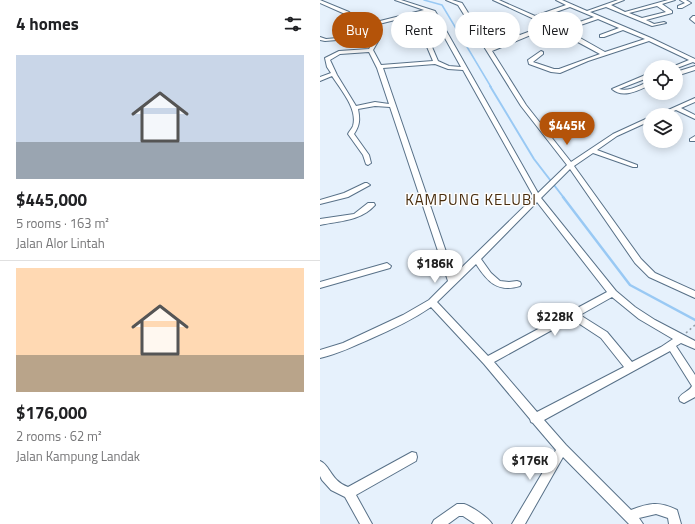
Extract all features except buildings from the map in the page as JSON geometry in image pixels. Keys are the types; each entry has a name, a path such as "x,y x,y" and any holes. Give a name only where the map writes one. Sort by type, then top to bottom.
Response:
{"street":[{"path":"397,0 433,12 540,194 613,294 627,307 652,324 695,345"},
{"path":"448,0 460,4 524,106 568,168 638,261 652,275 695,295"},
{"path":"495,0 528,15"},
{"path":"558,0 598,16 694,60"},
{"path":"587,12 622,0"},
{"path":"625,14 673,0"},
{"path":"680,6 689,3 682,0"},
{"path":"320,1 345,12"},
{"path":"641,20 670,12 658,4"},
{"path":"551,12 571,5"},
{"path":"606,6 655,26 664,23"},
{"path":"421,12 429,10"},
{"path":"583,22 598,16"},
{"path":"695,17 692,18 695,22"},
{"path":"602,36 623,28"},
{"path":"520,37 528,34"},
{"path":"322,40 332,39"},
{"path":"541,53 530,61 531,63 557,71 563,71 586,60 649,39"},
{"path":"583,42 605,54"},
{"path":"430,48 436,62"},
{"path":"489,50 494,48"},
{"path":"368,163 366,155 351,134 356,127 354,108 327,61 329,57 347,52 371,50 374,59 380,67 452,282"},
{"path":"683,64 694,60"},
{"path":"380,67 436,62 448,67 466,69"},
{"path":"683,71 695,68"},
{"path":"320,79 334,74"},
{"path":"643,78 615,89 618,92 624,93 643,86"},
{"path":"676,108 695,100"},
{"path":"354,108 375,104 393,106"},
{"path":"683,111 695,117"},
{"path":"320,354 351,344 400,322 432,302 568,168 621,132 643,122"},
{"path":"593,151 635,166"},
{"path":"320,202 346,195 367,185"},
{"path":"320,222 355,216 371,205"},
{"path":"476,258 488,275 499,285 507,287 517,284"},
{"path":"320,285 387,266"},
{"path":"487,362 613,294"},
{"path":"432,302 487,362 562,449 633,520 649,508 659,508 672,514 675,524"},
{"path":"573,315 604,335 631,368"},
{"path":"535,419 631,368 672,345 680,338"},
{"path":"672,345 695,383"},
{"path":"684,398 694,392 695,389"},
{"path":"518,524 562,449"},
{"path":"349,493 412,457"},
{"path":"320,466 333,486 339,490 349,493 366,524"},
{"path":"438,524 457,510 464,510 486,524"}],"path":[{"path":"689,330 695,325"}],"waterway":[{"path":"424,0 442,5 491,87"},
{"path":"490,86 534,159 564,198"},
{"path":"563,197 630,285 695,320"}],"district":[{"name":"KAMPUNG KELUBI","path":"471,199"}]}
